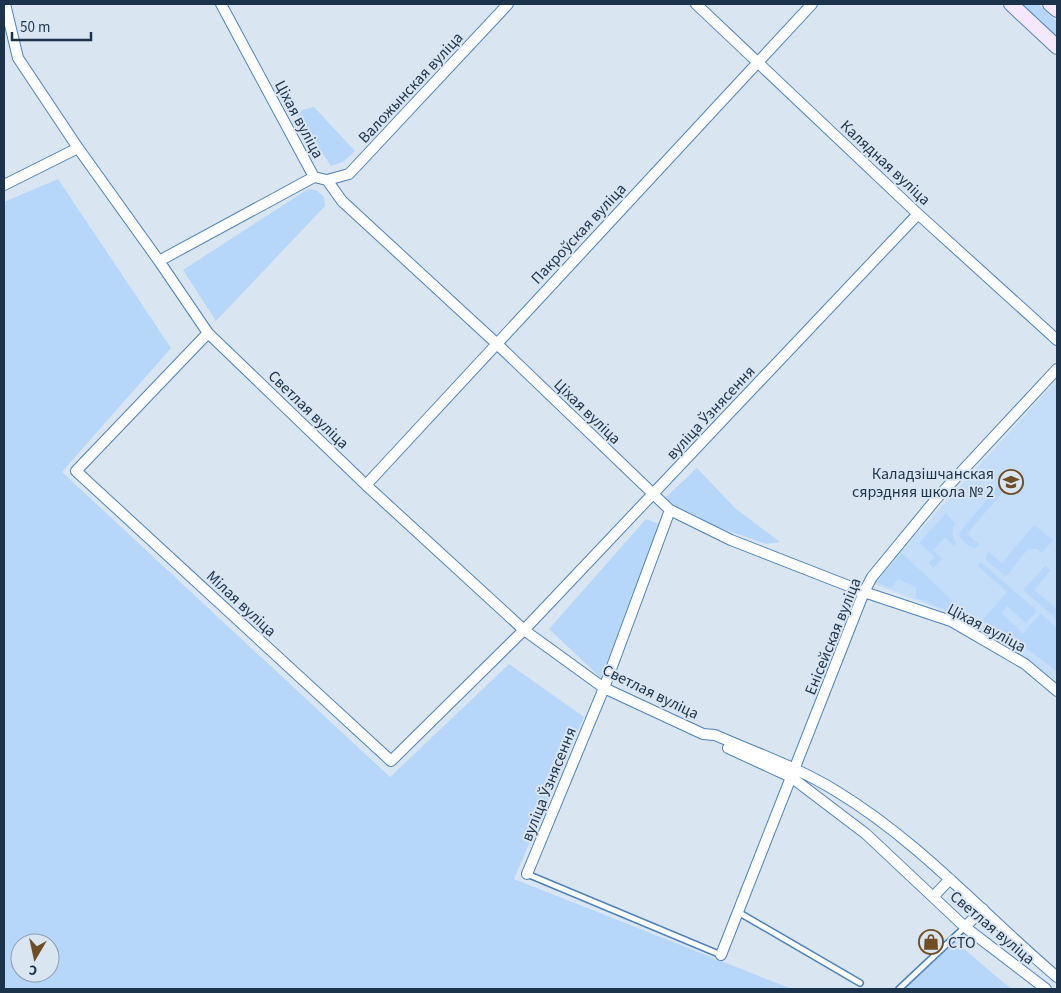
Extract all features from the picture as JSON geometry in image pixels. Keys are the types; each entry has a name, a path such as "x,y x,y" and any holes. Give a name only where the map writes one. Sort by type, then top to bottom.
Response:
{"street":[{"name":"Светлая вуліца","path":"5,4 18,58 78,148 208,332 366,485 524,630 604,688 703,734 711,740 836,790 876,817 950,879 1057,977"},
{"name":"Ціхая вуліца","path":"221,4 314,178 328,180 342,201 496,343 670,510 731,540 864,592 951,621 1025,664 1057,691"},
{"name":"Валожынская вуліца","path":"328,180 350,174 508,4"},
{"name":"Калядная вуліца","path":"696,4 918,214 1057,340"},
{"name":"Пакроўская вуліца","path":"366,485 812,4"},
{"path":"1011,4 1057,47"},
{"path":"1050,4 1057,10"},
{"path":"4,185 78,148"},
{"path":"159,262 314,178"},
{"name":"вуліца Ўзнясення","path":"524,630 918,214"},
{"name":"Мілая вуліца","path":"208,332 76,471 391,761 524,630"},
{"name":"Енісейская вуліца","path":"721,954 864,592 872,577 938,498 1057,369"},
{"name":"вуліца Ўзнясення","path":"527,874 604,688 670,510"},
{"name":"Светлая вуліца","path":"793,773 866,834 965,927 1046,989"},
{"path":"866,834 876,817"},
{"path":"934,896 950,879"},
{"path":"965,927 983,909"}],"lane":[{"path":"527,874 721,954"},
{"path":"738,912 860,983"},
{"path":"899,989 965,927"}],"shaded area":[{"path":"1021,4 1038,4 1057,22 1057,37"},
{"path":"314,107 355,151 343,162 331,166 323,154 311,154 297,117 302,110"},
{"path":"58,179 171,348 62,472 390,777 509,664 584,717 514,879 792,989 4,989 4,202"},
{"path":"308,189 316,190 324,197 325,206 216,321 183,270"},
{"name":"Каладзішчанская сярэдняя школа № 2","path":"1057,380 1057,684 1019,653 950,613 872,583"},
{"path":"697,468 735,508 780,542 766,544 698,520 678,509 665,498"},
{"path":"1002,485 1006,488 967,534 980,545 975,548 970,546 963,541 959,533 998,486"},
{"path":"946,513 955,523 952,533 956,543 955,546 945,538 933,550 943,559 933,568 929,563 935,557 919,543"},
{"path":"646,519 659,524 601,678 549,629"},
{"path":"1034,525 1053,540 1042,553 1037,549 1028,549 1006,576 987,561 988,552 1002,563"},
{"path":"902,553 975,622 916,598 916,587 898,579 891,588 876,582"},
{"path":"981,562 1037,611 1026,623 1007,606 1001,613 1023,633 1041,614 1057,628 1057,671 982,621 1007,592 978,566"},
{"path":"1045,566 1051,570 1034,590 1057,609 1057,619 1023,590"},
{"path":"956,942 1004,983 1012,989 904,989"}],"place":[{"name":"Каладзішчанская сярэдняя школа № 2","path":"1011,482"},
{"name":"СТО","path":"931,942"}]}
